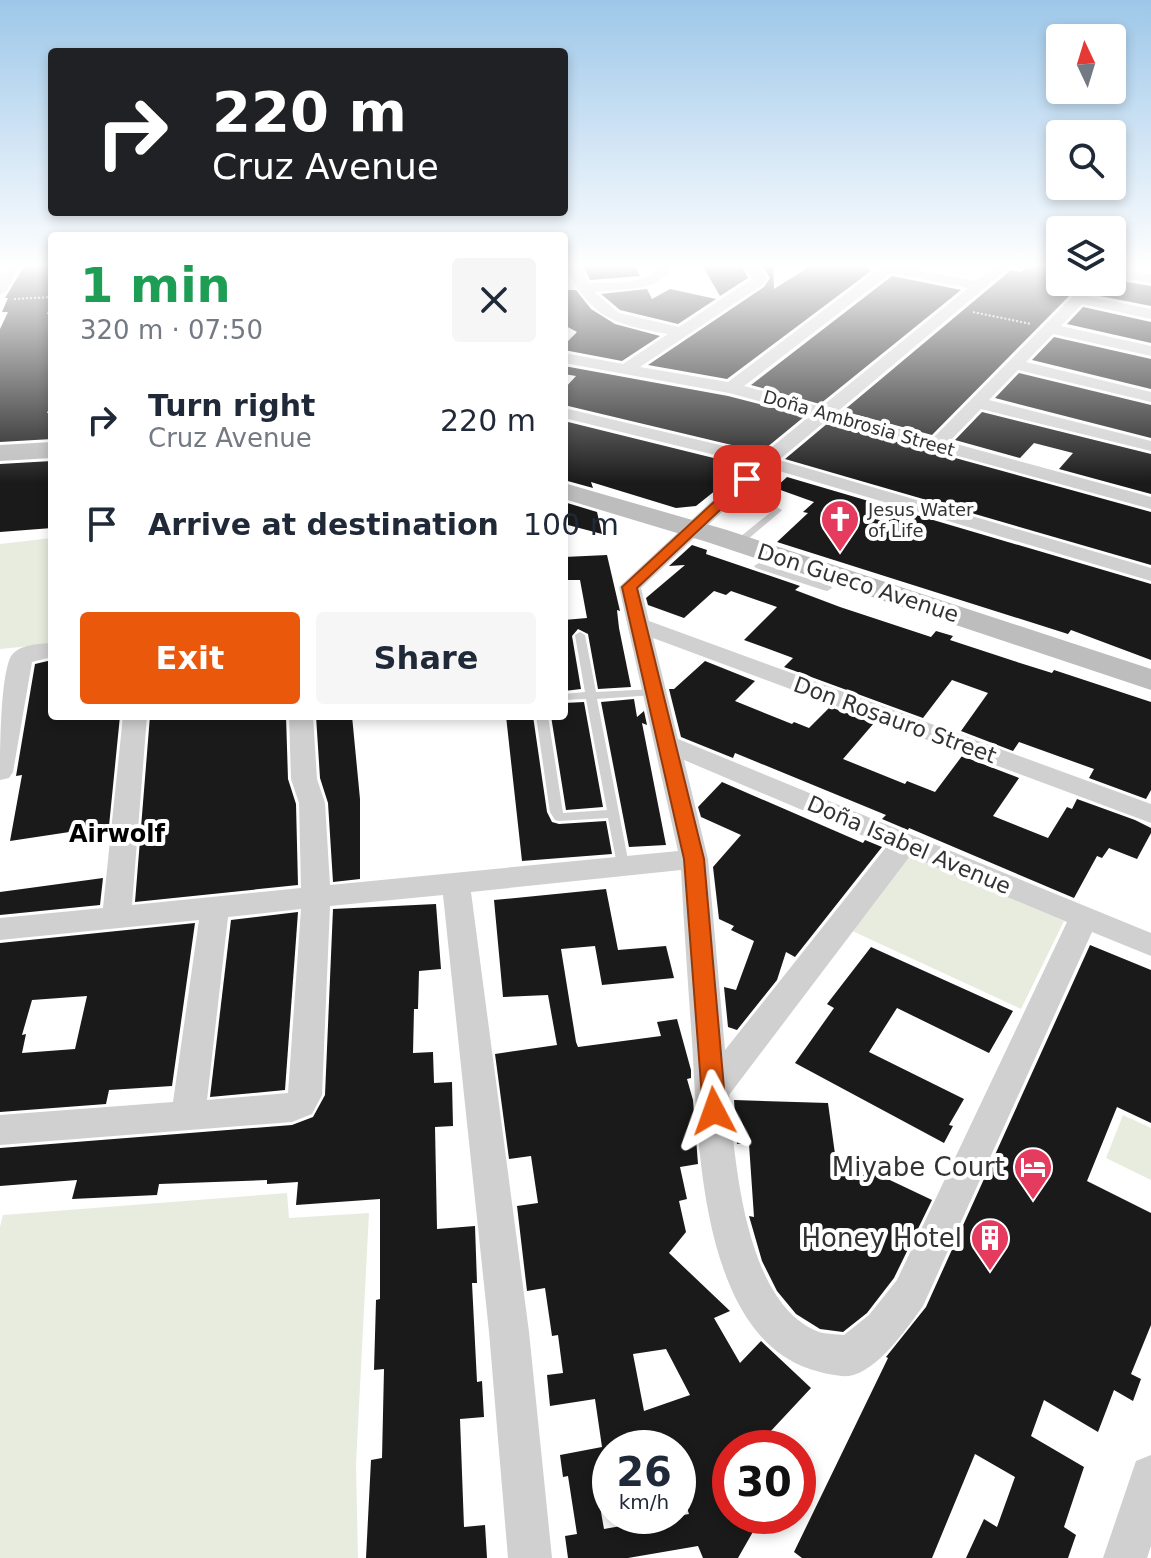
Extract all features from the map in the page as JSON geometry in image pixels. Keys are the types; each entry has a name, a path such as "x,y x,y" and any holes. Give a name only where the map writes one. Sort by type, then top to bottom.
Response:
{"main road":[{"path":"0,453 48,450"},
{"name":"Don Gueco Avenue","path":"568,492 738,543 1151,680"}],"street":[{"path":"629,367 672,338"},
{"path":"731,388 794,338"},
{"path":"918,338 766,461 690,528 630,587 694,859 722,1183 731,1236 748,1284 774,1323 811,1350 849,1356 883,1329 910,1293 1083,919"},
{"path":"936,445 1040,338"},
{"path":"1092,338 1151,351"},
{"name":"Doña Ambrosia Street","path":"568,359 629,367 731,388 1151,503"},
{"path":"1016,365 1151,397"},
{"path":"979,403 1151,446"},
{"path":"568,414 664,434 766,461 1151,575"},
{"name":"Don Rosauro Street","path":"639,625 1151,814"},
{"path":"0,772 21,659 31,652 48,650"},
{"path":"117,916 135,720"},
{"path":"0,1130 292,1108 300,1104 305,1095 316,896 312,803 304,779 301,720"},
{"name":"Doña Isabel Avenue","path":"667,744 1151,945"},
{"path":"713,1090 905,843"},
{"path":"0,929 694,859"},
{"path":"456,883 509,1332 530,1558"},
{"path":"188,1115 215,906"},
{"path":"1125,1558 1151,1476"}],"lane":[{"path":"738,543 777,510"},
{"path":"759,566 827,588"},
{"path":"580,635 623,865"},
{"path":"568,697 654,692"},
{"path":"543,720 559,817 612,814"}],"shaded area":[{"path":"48,538 48,644 0,649 0,544"},
{"path":"916,856 1064,921 1021,1009 848,929 907,857"},
{"path":"1123,1115 1151,1128 1151,1180 1106,1158"},
{"path":"287,1193 289,1218 369,1213 356,1464 358,1558 0,1558 0,1227 3,1215"}],"building":[{"path":"0,338 48,338 48,439 0,442"},
{"path":"571,338 657,338 622,361 568,351"},
{"path":"689,338 782,338 727,379 648,365"},
{"path":"812,338 902,338 820,404 751,385"},
{"path":"930,338 1028,338 932,435 843,411"},
{"path":"1053,338 1151,359 1151,389 1032,360"},
{"path":"1128,338 1151,338 1151,343"},
{"path":"568,367 728,396 805,416 761,452 568,406 568,385 576,376 568,375"},
{"path":"1019,373 1151,405 1151,438 995,398"},
{"path":"982,412 1151,454 1151,494 1059,469 1073,453 1034,443 1020,458 955,440"},
{"path":"568,422 746,466 696,506 676,508 591,482 593,488 568,481"},
{"path":"828,423 1151,512 1151,565 785,459"},
{"path":"48,461 48,528 0,532 0,464"},
{"path":"787,477 1151,584 1151,660 1071,630 1068,634 777,542 808,513 803,512 814,502 775,488"},
{"path":"568,503 597,512 602,534 568,525"},
{"path":"692,545 707,550 706,554 800,586 795,590 840,607 931,637 936,631 953,636 950,640 1151,702 1151,790 1146,799 1089,778 1094,769 1019,742 1013,751 961,731 988,693 952,680 923,718 784,667 793,658 744,640 777,607 731,591 726,595 714,591 684,618 648,605 646,598 685,565 669,566"},
{"path":"607,555 620,611 617,610 619,628 631,687 598,689 588,634 578,629 572,636 581,689 568,691 568,620 587,618 580,580 568,580 568,557"},
{"path":"48,661 48,720 120,720 109,826 10,841 22,775 16,776 35,664"},
{"path":"705,661 755,681 735,701 792,724 794,722 809,728 830,707 874,723 843,759 905,784 907,781 935,792 962,756 1019,778 993,816 1048,838 1067,807 1072,809 1077,799 1135,820 1151,828 1151,833 1137,859 1109,848 1102,858 1097,856 1074,898 882,819 886,815 735,753 733,758 681,737 669,689 674,689"},
{"path":"634,699 637,717 644,711 647,725 642,723 666,845 629,847 601,702"},
{"path":"584,702 603,807 566,810 552,720 568,720 568,703"},
{"path":"150,720 286,720 288,779 296,804 298,885 135,902"},
{"path":"316,720 352,720 360,799 360,879 333,882 328,803 320,778"},
{"path":"506,720 534,720 547,812 552,822 606,821 612,854 522,861"},
{"path":"722,782 863,843 865,840 882,847 795,957 786,952 777,980 737,1030 728,1027 724,987 736,990 754,941 731,930 734,926 719,919 713,867 741,835 701,817 698,807"},
{"path":"103,878 100,905 0,915 0,892"},
{"path":"606,889 618,950 666,946 674,978 602,985 595,946 561,949 578,1047 661,1036 657,1022 677,1019 691,1070 691,1078 687,1079 693,1100 698,1164 680,1167 687,1199 679,1201 686,1232 669,1253 730,1311 714,1318 740,1363 761,1341 811,1388 772,1430 712,1430 712,1534 752,1534 738,1558 703,1558 698,1546 628,1558 568,1558 565,1536 577,1534 568,1476 563,1477 560,1455 592,1449 592,1534 696,1534 696,1430 600,1430 595,1399 550,1406 547,1375 563,1373 558,1335 552,1336 545,1288 527,1291 517,1206 538,1203 531,1156 509,1159 495,1054 557,1045 548,995 503,997 494,900","holes":["666,1349 690,1395 644,1411 633,1354"]},
{"path":"436,904 441,969 419,971 413,1053 433,1052 434,1083 452,1082 453,1126 435,1127 437,1229 475,1226 477,1283 472,1283 477,1382 482,1381 484,1417 460,1419 464,1527 485,1525 487,1558 366,1558 371,1460 382,1458 384,1369 374,1370 376,1300 380,1299 380,1199 296,1205 298,1182 267,1184 267,1180 159,1184 157,1195 72,1199 77,1180 0,1186 0,1148 292,1125 313,1117 325,1095 333,909"},
{"path":"298,912 285,1090 210,1097 231,920"},
{"path":"195,923 172,1086 109,1090 106,1104 0,1112 0,943","holes":["87,996 75,1049 22,1053 26,1034 22,1035 32,1000"]},
{"name":"Honey Hotel","path":"1090,945 1151,970 1151,1123 1117,1107 1087,1181 1151,1213 1151,1325 1131,1374 1141,1379 1133,1401 1114,1390 1098,1432 1044,1400 1031,1436 1084,1467 1064,1527 1076,1535 1068,1558 966,1558 984,1519 997,1527 1015,1477 975,1454 932,1558 802,1558 794,1552 803,1534 816,1534 816,1507 886,1357 926,1307"},
{"path":"871,947 1013,1011 989,1053 897,1008 869,1052 964,1099 949,1125 953,1126 944,1143 795,1063 834,1008 827,1004"},
{"path":"734,1100 828,1103 835,1154 932,1200 894,1278 867,1313 843,1332 820,1329 796,1314 777,1291 762,1261 749,1216 754,1217 749,1144 737,1144"}],"place":[{"name":"Jesus Water of Life","path":"840,553"},
{"name":"Miyabe Court","path":"1033,1201"},
{"name":"Honey Hotel","path":"990,1272"}],"district":[{"name":"Airwolf","path":"117,834"}],"route":[{"path":"714,1111 694,859 630,587 690,528 747,479"}]}
